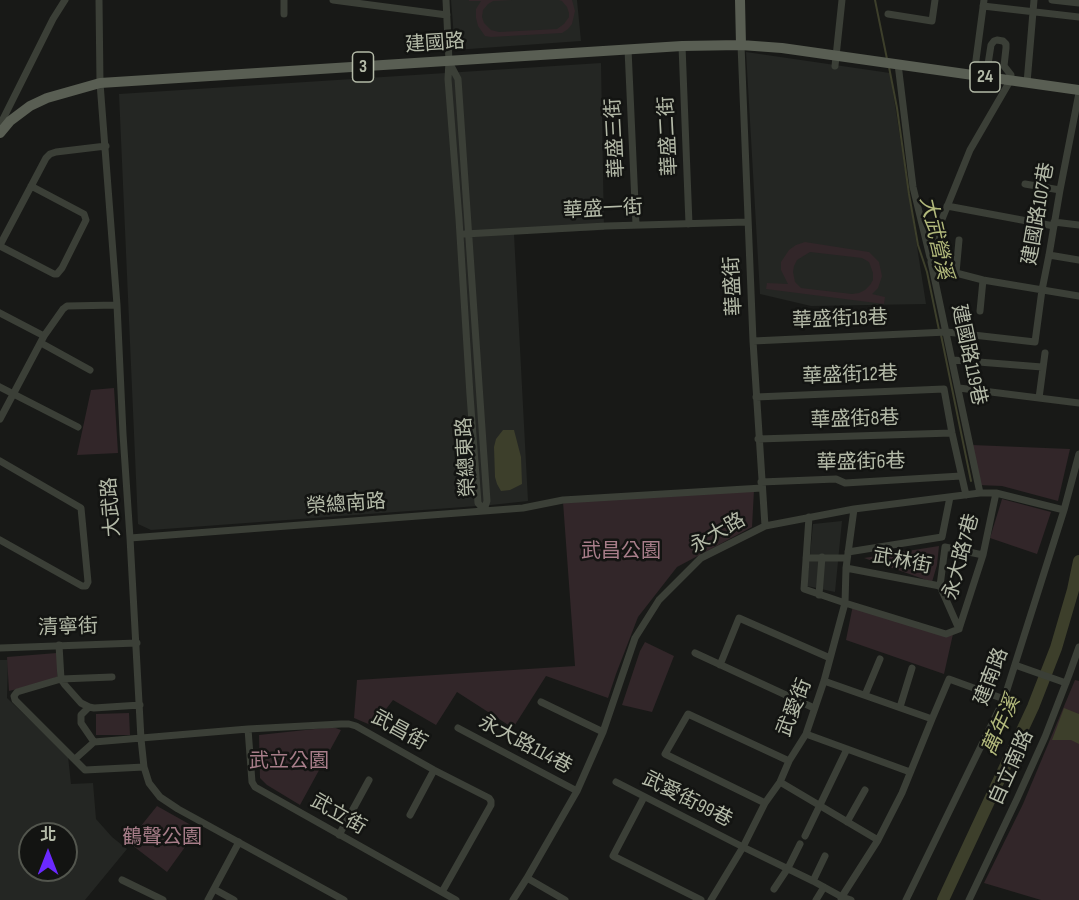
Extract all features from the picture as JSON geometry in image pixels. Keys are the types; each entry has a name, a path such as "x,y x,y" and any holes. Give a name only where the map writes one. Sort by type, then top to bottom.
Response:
{"main road":[{"path":"740,0 741,45"},
{"name":"建國路","path":"0,133 10,121 30,106 47,98 100,83 682,46 741,45 836,61 891,63 1079,91"}],"street":[{"path":"0,125 53,19 65,0"},
{"name":"大武路","path":"99,0 100,83 117,304 141,739 148,783 160,797 178,809 344,900"},
{"path":"284,0 284,14"},
{"path":"333,0 447,15"},
{"path":"446,0 449,61"},
{"path":"836,61 842,0"},
{"path":"888,14 932,21 935,0"},
{"path":"1028,83 1034,0"},
{"path":"1052,0 1079,3"},
{"path":"980,76 984,3 1079,17"},
{"path":"980,76 991,45 993,41 998,40 1006,44 1004,66 1011,75 1010,81"},
{"name":"華盛街","path":"741,45 747,222 758,440 765,526"},
{"name":"華盛二街","path":"682,46 689,224"},
{"name":"華盛三街","path":"628,49 636,225"},
{"name":"榮總東路","path":"449,61 458,79 487,501 484,510"},
{"name":"榮總東路","path":"449,61 448,79 478,502 484,510"},
{"path":"891,63 913,188 931,262"},
{"name":"建國路119巷","path":"980,493 952,393 953,360 931,262 934,239 970,150 1010,81"},
{"name":"建國路107巷","path":"1035,342 1042,290 1079,91"},
{"path":"32,186 84,214 86,220 57,274 0,245 46,158 50,154 106,146"},
{"path":"455,168 464,168"},
{"path":"1025,184 1060,190"},
{"path":"947,206 1054,224 1079,225"},
{"name":"華盛一街","path":"460,235 636,225 747,222"},
{"path":"956,273 959,240"},
{"path":"1049,255 1079,260"},
{"path":"934,275 956,273 983,280 1079,296"},
{"path":"980,311 983,280"},
{"path":"463,285 472,284"},
{"path":"0,419 43,340 63,309 67,306 117,304"},
{"path":"0,313 90,370"},
{"name":"華盛街18巷","path":"753,340 947,332 1035,342"},
{"path":"1039,398 1045,353"},
{"path":"953,360 1042,367"},
{"path":"0,387 78,428"},
{"path":"952,393 952,433 966,495"},
{"name":"華盛街12巷","path":"756,397 952,393 1039,398 1079,403"},
{"name":"華盛街8巷","path":"758,440 952,433"},
{"path":"474,446 483,445"},
{"name":"建南路","path":"906,900 1004,699 1064,510 1079,454"},
{"path":"0,461 81,508 88,579 86,586 82,586 0,540"},
{"name":"華盛街6巷","path":"563,500 836,478 845,483 961,477"},
{"name":"永大路","path":"513,900 576,791 603,732 635,638 659,600 701,558 765,526 854,510 980,493 996,493 1064,510"},
{"name":"永大路7巷","path":"958,629 983,555 996,493"},
{"path":"940,586 945,547 942,537 950,497"},
{"name":"榮總南路","path":"130,538 523,508 563,500"},
{"name":"武愛街","path":"711,900 806,734 824,681 845,603 846,568 854,510"},
{"path":"809,517 804,589 946,634 958,629"},
{"path":"806,558 848,555 942,537"},
{"path":"945,547 983,555"},
{"path":"819,595 822,557"},
{"name":"武林街","path":"846,568 940,586 958,629"},
{"path":"720,665 739,618 830,658"},
{"name":"清寧街","path":"0,648 136,643"},
{"path":"59,645 61,679 81,703 94,708 140,705"},
{"name":"自立南路","path":"969,900 1045,737 1060,699 1063,681 1079,647"},
{"path":"695,653 814,708"},
{"path":"865,695 880,659"},
{"path":"1016,665 1063,681"},
{"path":"900,707 912,668"},
{"path":"112,677 61,679 17,692 15,700 85,770 144,767"},
{"path":"841,898 878,840 902,793 949,679 1004,699"},
{"path":"824,681 932,719"},
{"path":"541,702 603,732"},
{"path":"75,759 94,742 81,723 81,715 89,707"},
{"path":"765,803 665,754 687,714 789,761"},
{"name":"武昌街","path":"94,742 248,729 349,724 356,726 491,801 491,805 442,892"},
{"name":"永大路114巷","path":"458,728 576,791"},
{"name":"武立街","path":"248,729 252,782 255,787 456,900"},
{"path":"806,734 910,772"},
{"path":"805,836 847,749"},
{"path":"410,815 434,770"},
{"path":"339,835 369,780"},
{"name":"武愛街99巷","path":"616,782 813,880 841,898 851,900"},
{"path":"780,782 878,840"},
{"path":"847,822 865,790"},
{"path":"644,797 613,856 701,900"},
{"path":"208,900 239,842"},
{"path":"774,889 800,844"},
{"path":"813,880 825,856"},
{"path":"527,878 565,900"},
{"path":"122,880 163,900"},
{"path":"816,900 824,887"},
{"path":"214,889 234,900"}],"shaded area":[{"path":"451,0 577,0 581,41 455,50"},
{"path":"746,52 890,73 926,304 811,306 760,294"},
{"path":"601,63 604,230 514,234 528,501 151,530 138,524 119,94"},
{"path":"503,430 514,430 521,457 522,484 510,490 501,491 495,477 494,447 496,439"},
{"path":"842,521 835,592 807,586 813,524"},
{"path":"0,660 8,660 7,698 68,756 71,784 93,783 96,819 112,837 127,849 85,900 0,900"},
{"path":"1064,708 1079,714 1079,744 1071,740 1052,740"}],"green space":[{"path":"469,0 512,0 493,1 483,10 484,23 491,30 499,32 557,29 569,17 567,7 559,0 572,0 575,11 572,24 562,33 491,37 485,36 478,26 476,9 481,1"},
{"path":"805,242 869,252 879,262 882,276 878,288 872,294 885,297 884,304 766,289 767,283 788,284 781,270 781,262 789,250","holes":["810,252 862,258 869,262 873,280 865,290 859,293 801,288 795,282 794,266 797,260"]},
{"path":"114,388 118,453 77,455 91,390"},
{"path":"972,445 1070,449 1058,501 1002,486 978,485"},
{"name":"武昌公園","path":"754,490 752,527 677,567 638,617 608,698 546,676 513,728 457,692 436,725 393,700 373,726 354,718 357,680 575,666 563,502"},
{"path":"1002,499 1051,512 1037,554 990,538"},
{"path":"939,546 932,582 864,558"},
{"path":"853,605 953,634 944,674 846,640"},
{"path":"645,642 674,656 652,712 622,705"},
{"path":"57,653 57,677 9,691 7,657"},
{"path":"1075,680 1079,681 1079,900 1041,900 984,883 1023,804"},
{"path":"129,713 130,735 96,735 96,714"},
{"name":"武立公園","path":"333,727 341,730 300,805 267,785 260,778 259,735"},
{"name":"鶴聲公園","path":"157,806 198,829 167,872 128,842"}],"waterway":[{"name":"大武營溪","path":"875,0 887,59"},
{"name":"大武營溪","path":"889,67 918,245 927,272 939,330"},
{"name":"大武營溪","path":"941,335 971,481"},
{"name":"萬年溪","path":"943,900 1033,707 1056,648 1079,561"}]}
